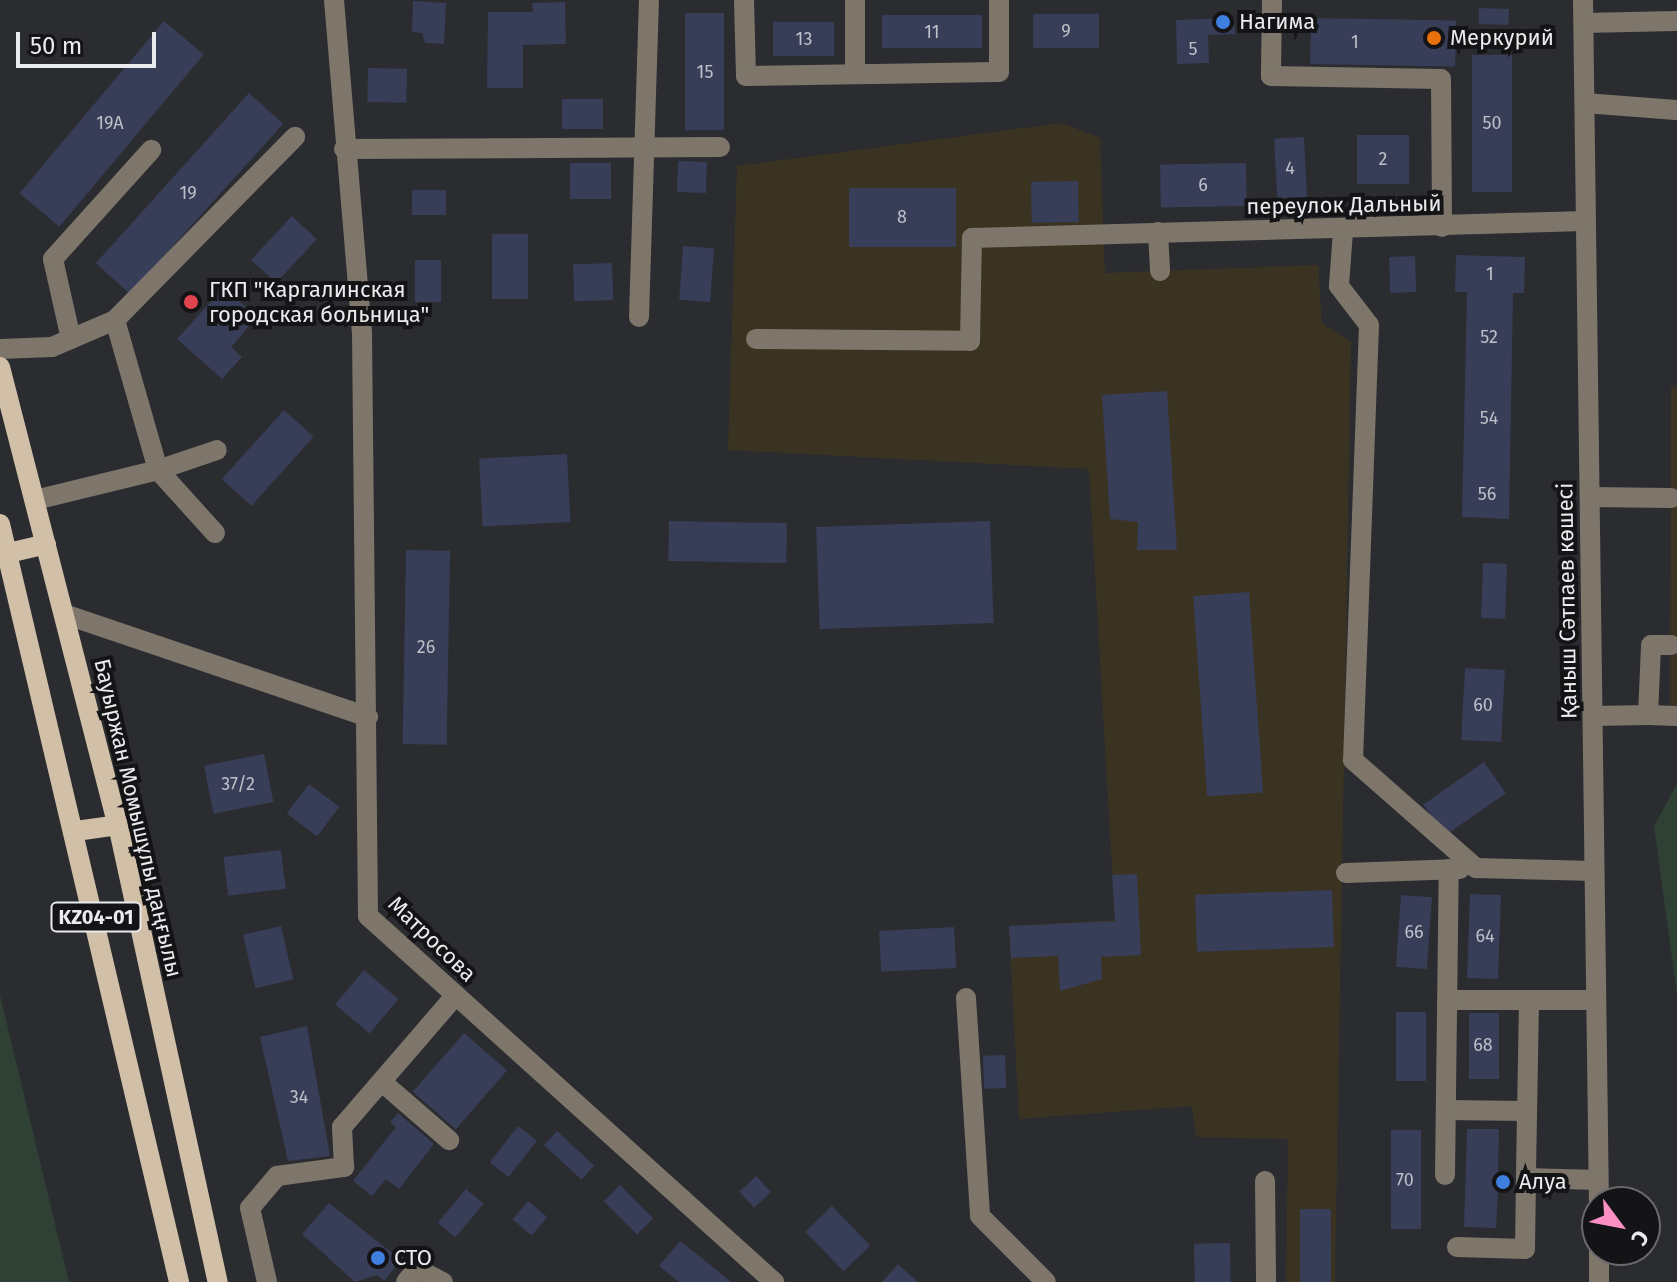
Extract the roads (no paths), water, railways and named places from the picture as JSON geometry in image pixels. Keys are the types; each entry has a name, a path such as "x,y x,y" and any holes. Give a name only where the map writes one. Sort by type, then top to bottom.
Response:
{"main road":[{"name":"Бауыржан Момышұлы даңғылы","path":"0,367 118,825 218,1282"},
{"name":"KZ04-01","path":"0,524 4,554 76,831 179,1282"},
{"path":"4,554 46,544"},
{"path":"76,831 118,825"}],"street":[{"name":"Матросова","path":"334,0 344,149 362,333 368,916 774,1282"},
{"path":"639,317 649,0"},
{"path":"744,0 746,76 999,72 999,0"},
{"path":"855,0 855,74"},
{"path":"1272,0 1271,76 1441,79 1442,227"},
{"name":"Қаныш Сәтпаев көшесі","path":"1583,0 1598,1186"},
{"path":"1584,23 1675,21"},
{"path":"1585,103 1676,110"},
{"path":"0,349 71,339 115,320 295,137"},
{"path":"344,149 642,150 720,147"},
{"path":"71,339 53,259 151,150"},
{"name":"переулок Дальный","path":"756,339 970,341 972,238 1103,232 1343,231 1586,221"},
{"path":"1343,231 1339,286 1369,325 1353,760 1476,868"},
{"path":"1158,232 1160,271"},
{"path":"115,320 158,470 215,533"},
{"path":"35,500 158,470 217,450"},
{"path":"1590,497 1671,498"},
{"path":"64,614 368,717"},
{"path":"1648,715 1651,645 1671,645"},
{"path":"1593,716 1677,716"},
{"path":"1346,873 1476,868 1594,871"},
{"path":"1445,1175 1449,869"},
{"path":"267,1282 250,1208 277,1176 344,1167 342,1127 456,995"},
{"path":"966,998 980,1216 1046,1282"},
{"path":"1448,1000 1596,1000"},
{"path":"1457,1247 1525,1249 1529,1000"},
{"path":"382,1082 449,1140"},
{"path":"1446,1110 1527,1111"},
{"path":"1526,1178 1598,1180"},
{"path":"1265,1181 1266,1282"},
{"path":"406,1282 417,1269 443,1282"}],"place":[{"name":"Нагима","path":"1223,22"},
{"name":"Меркурий","path":"1434,38"},
{"name":"ГКП \"Каргалинская городская больница\"","path":"191,302"},
{"name":"Алуа","path":"1503,1182"},
{"name":"СТО","path":"378,1258"}]}
